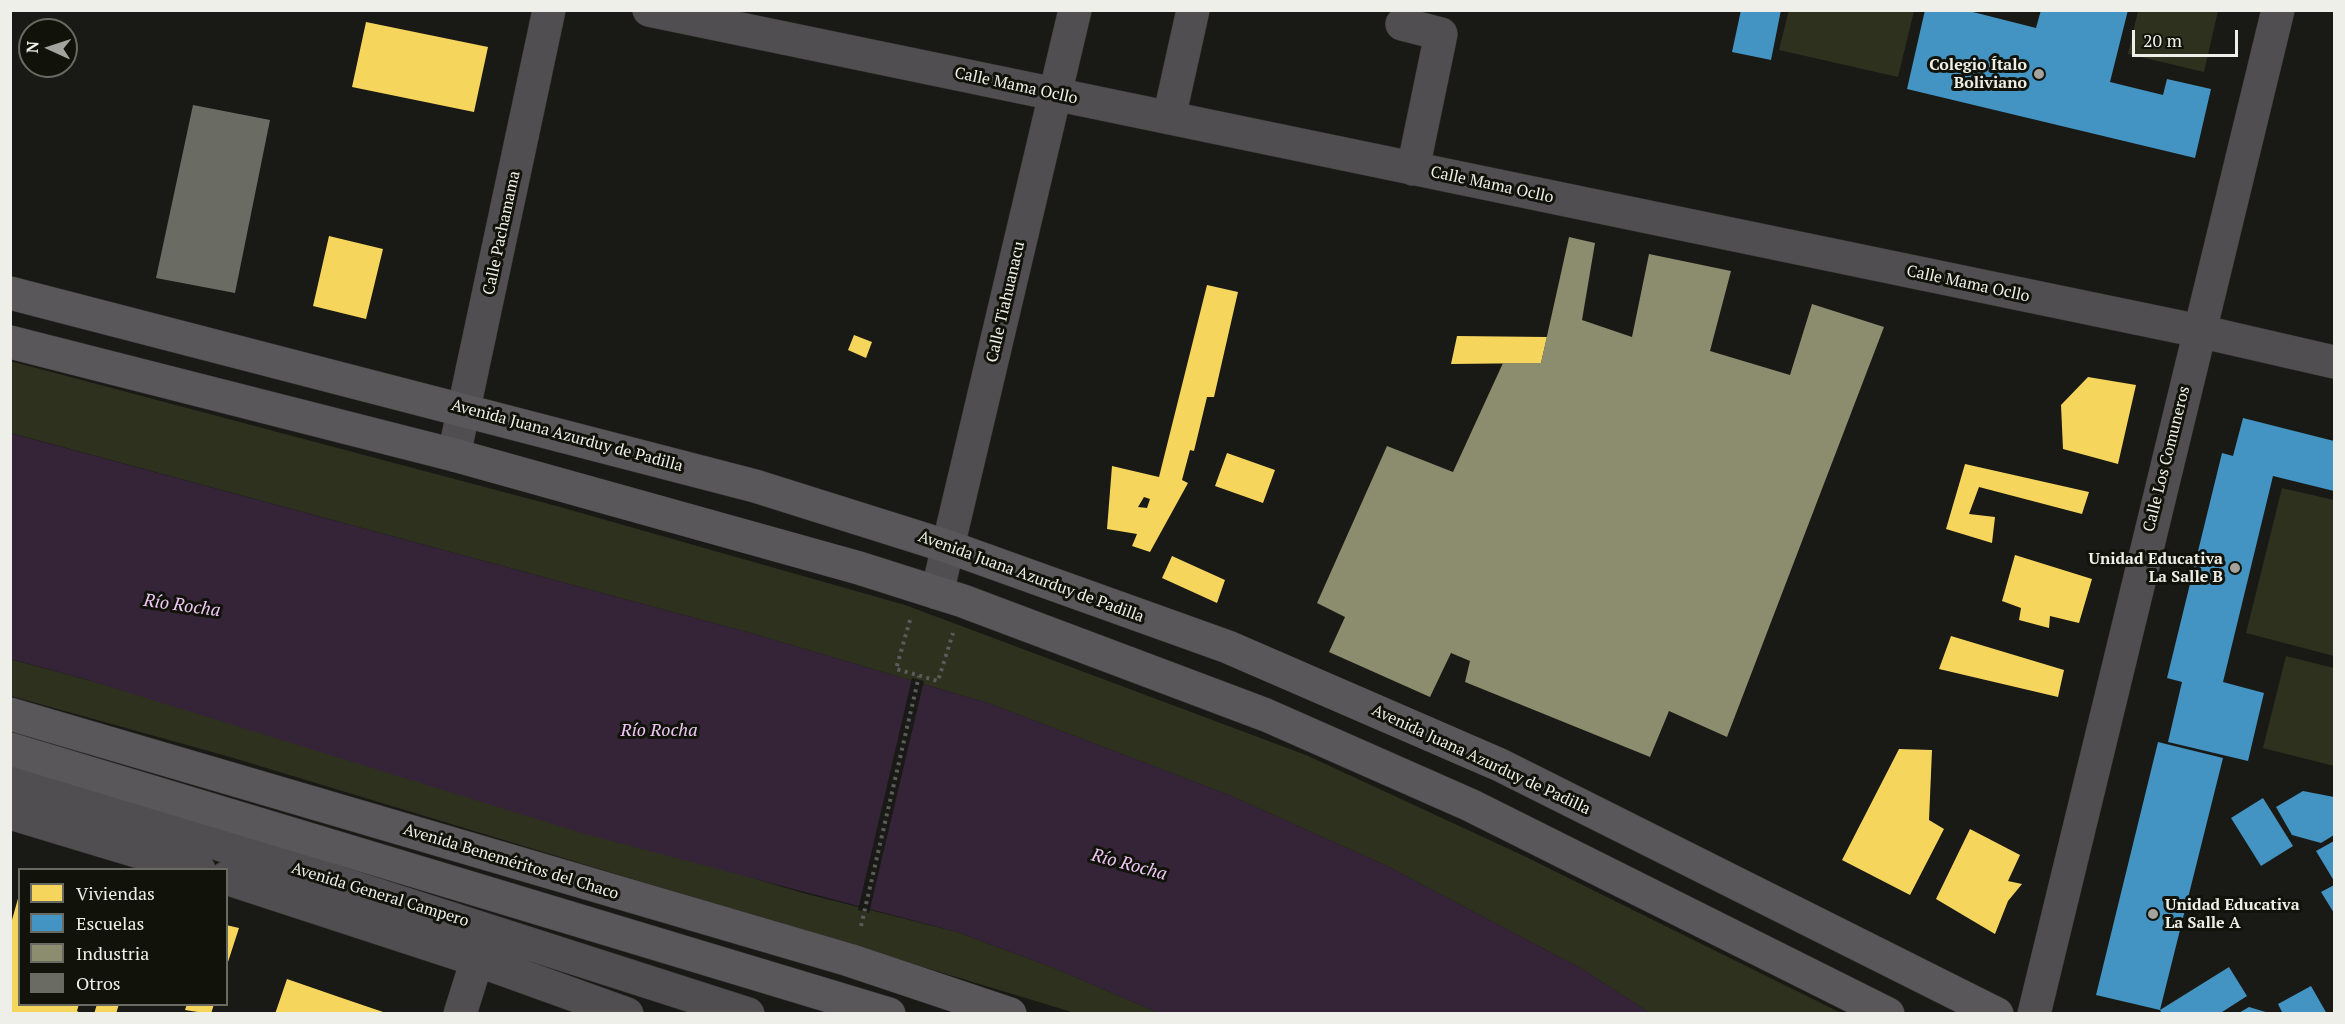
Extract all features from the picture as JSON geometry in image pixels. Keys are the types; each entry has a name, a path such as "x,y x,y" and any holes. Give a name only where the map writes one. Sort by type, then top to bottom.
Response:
{"main road":[{"name":"Avenida Juana Azurduy de Padilla","path":"10,294 465,409 755,486 949,547 1228,647 1500,765 1997,1014"},
{"path":"10,342 454,455 859,568 937,593 1298,729 1470,805 1888,1014"},
{"name":"Avenida Beneméritos del Chaco","path":"10,714 849,960 1010,1014"},
{"name":"Avenida Beneméritos del Chaco","path":"10,749 889,1014"}],"street":[{"name":"Calle Pachamama","path":"454,455 549,10"},
{"name":"Calle Mama Ocllo","path":"649,10 2199,331 2334,362"},
{"name":"Calle Tiahuanacu","path":"937,593 1075,10"},
{"path":"1169,118 1193,10"},
{"name":"Calle Los Comuneros","path":"2034,1014 2277,10"},
{"path":"1402,24 1441,34 1413,169"},
{"name":"Avenida General Campero","path":"10,782 144,820 748,1014"},
{"path":"10,813 192,868"},
{"name":"Avenida General Campero","path":"228,880 477,960 627,1014"},
{"path":"460,1014 477,960"}],"path":[{"path":"910,618 896,669 938,681 956,624"},
{"path":"861,926 919,676"}],"green space":[{"path":"1789,10 1914,11 1898,77 1779,50"},
{"path":"2138,11 2218,11 2204,72 2128,54"},
{"path":"10,361 560,507 905,605 1306,755 1524,856 1841,1013 1650,1013 1582,969 1387,866 1229,795 991,704 754,634 11,433"},
{"path":"2282,488 2334,500 2334,656 2246,633"},
{"path":"2286,656 2334,668 2334,766 2263,748"},
{"path":"10,659 88,680 803,893 957,932 1054,968 1159,1013 1075,1013 230,757 11,696"}],"water":[{"name":"Río Rocha","path":"10,433 754,634 991,704 1229,795 1387,866 1582,969 1650,1013 1159,1013 1054,968 957,932 585,834 88,680 11,659"}],"pier":[{"path":"912,678 924,681 869,913 858,910"}],"building: Viviendas":[{"path":"366,22 488,47 474,112 352,87"},
{"path":"329,236 383,249 366,319 313,306"},
{"path":"1207,285 1238,292 1214,397 1207,397 1194,451 1190,450 1182,480 1188,483 1150,552 1132,546 1137,534 1107,529 1112,466 1159,477","holes":["1144,497 1150,499 1147,508 1138,507"]},
{"path":"854,335 872,342 866,358 848,350"},
{"path":"1457,336 1547,337 1541,363 1451,364"},
{"path":"2088,377 2136,385 2118,464 2063,449 2061,405"},
{"path":"1227,453 1275,470 1263,503 1215,486"},
{"path":"1965,464 2089,492 2082,514 1979,487 1969,514 1995,517 1992,543 1946,529"},
{"path":"2015,555 2092,579 2079,623 2050,616 2049,628 2019,620 2021,608 2002,601"},
{"path":"1172,556 1225,580 1217,603 1162,578"},
{"path":"1951,636 2064,670 2058,697 1939,669"},
{"path":"1899,749 1932,750 1929,820 1944,829 1910,895 1842,860"},
{"path":"1970,829 2020,855 2008,881 2022,884 2008,901 1995,934 1936,899"},
{"path":"18,899 18,1006 78,1006 77,1011 82,1014 10,1014 10,927"},
{"path":"228,925 239,928 228,962"},
{"path":"287,979 339,997 389,1014 275,1014"},
{"path":"96,1006 118,1006 116,1014 94,1014"},
{"path":"186,1006 213,1006 211,1014 185,1010"}],"building: Escuelas":[{"path":"1741,10 1781,10 1771,60 1732,52"},
{"path":"1925,10 1965,10 2036,28 2041,10 2128,10 2110,82 2163,95 2167,79 2211,89 2195,158 1907,89"},
{"path":"2243,418 2334,441 2334,491 2273,476 2223,682 2264,693 2248,761 2168,742 2182,682 2167,678 2222,453 2233,456"},
{"path":"2158,742 2223,758 2160,1010 2096,995"},
{"path":"2303,791 2334,797 2334,835 2321,843 2292,835 2276,807"},
{"path":"2263,798 2293,846 2261,866 2231,818"},
{"path":"2334,841 2334,881 2316,851"},
{"path":"2334,885 2334,913 2321,892"},
{"path":"2229,967 2247,996 2219,1014 2162,1014 2160,1010"},
{"path":"2311,986 2327,1014 2283,1014 2278,1004"},
{"path":"2249,1007 2269,1013 2237,1014"}],"building: Industria":[{"path":"1569,237 1595,243 1582,320 1632,337 1649,254 1731,271 1710,351 1790,375 1812,304 1884,327 1727,737 1669,711 1650,757 1465,682 1470,661 1451,653 1430,697 1329,652 1345,617 1317,603 1387,446 1453,472 1503,363 1541,363"}],"building: Otros":[{"path":"193,105 270,120 235,293 156,278"}],"place":[{"name":"Colegio Ítalo Boliviano","path":"2039,74"},
{"name":"Unidad Educativa La Salle B","path":"2235,568"},
{"name":"Unidad Educativa La Salle A","path":"2153,914"}]}
